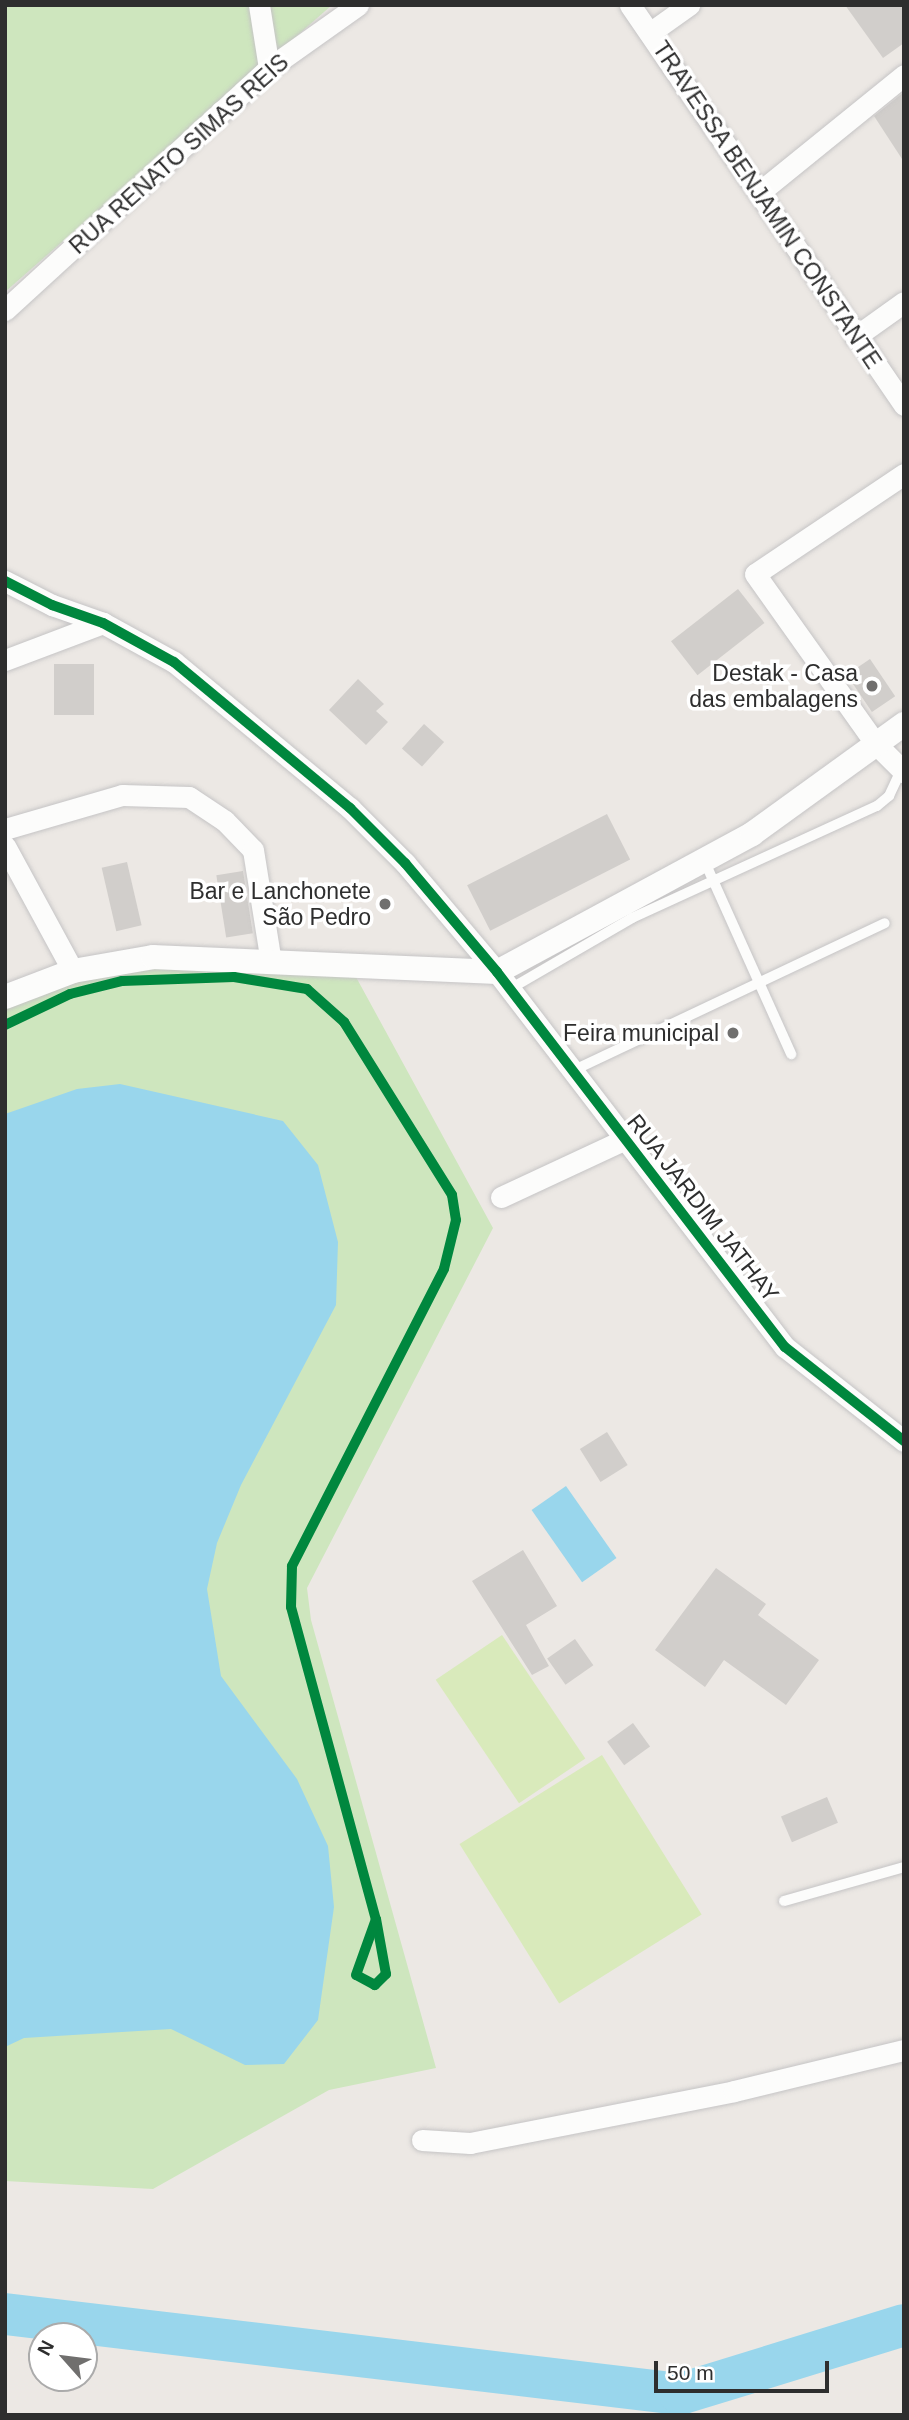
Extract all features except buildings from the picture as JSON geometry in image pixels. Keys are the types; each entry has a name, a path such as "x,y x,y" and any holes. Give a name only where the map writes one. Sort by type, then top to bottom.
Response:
{"street":[{"path":"260,5 269,68"},
{"name":"TRAVESSA BENJAMIN CONSTANTE","path":"630,5 761,191 856,337 904,405"},
{"path":"651,32 689,5"},
{"name":"RUA RENATO SIMAS REIS","path":"5,310 269,68 347,7"},
{"path":"761,191 904,75"},
{"path":"856,337 904,302"},
{"path":"903,771 876,744 755,574 904,474"},
{"name":"RUA JARDIM JATHAY","path":"5,581 52,606 103,623 174,662 350,808 405,863 503,981 570,1072 785,1347 904,1441"},
{"path":"5,660 103,623"},
{"path":"5,997 72,971 153,957 503,981 709,869 752,834 904,724"},
{"path":"5,829 122,795 189,797 225,821 253,850 271,963"},
{"path":"5,846 72,971"},
{"path":"501,1197 623,1139"},
{"path":"422,2140 470,2143 734,2091 904,2050"}],"lane":[{"path":"791,1054 709,869 877,806 890,796 903,771"},
{"path":"570,1072 885,923"},
{"path":"784,1901 904,1867"}],"green space":[{"path":"5,5 332,5 5,292"},
{"path":"147,963 356,977 493,1228 307,1588 311,1620 436,2068 329,2090 153,2189 5,2181 5,1004 26,993"},
{"path":"502,1635 585,1759 519,1803 436,1680"},
{"path":"602,1755 702,1914 559,2003 460,1844"}],"water":[{"path":"120,1084 283,1121 318,1165 338,1242 336,1305 241,1485 217,1543 207,1589 221,1676 297,1779 328,1846 334,1907 318,2020 284,2064 245,2065 171,2029 24,2038 5,2047 5,1114 77,1089"},
{"path":"566,1486 616,1558 582,1582 532,1510"}],"waterway":[{"path":"5,2314 680,2394 904,2325"}],"cycle path":[{"path":"5,581 52,605 103,623 174,662 350,808 405,863 497,972 785,1347 904,1441"},
{"path":"5,1025 70,994 122,981 234,977 307,989 344,1022 452,1195 456,1220 444,1269 292,1566 291,1607 376,1919 386,1974 375,1985 356,1975 376,1919"}],"place":[{"name":"Destak - Casa das embalagens","path":"872,686"},
{"name":"Bar e Lanchonete São Pedro","path":"385,904"},
{"name":"Feira municipal","path":"733,1033"}]}
